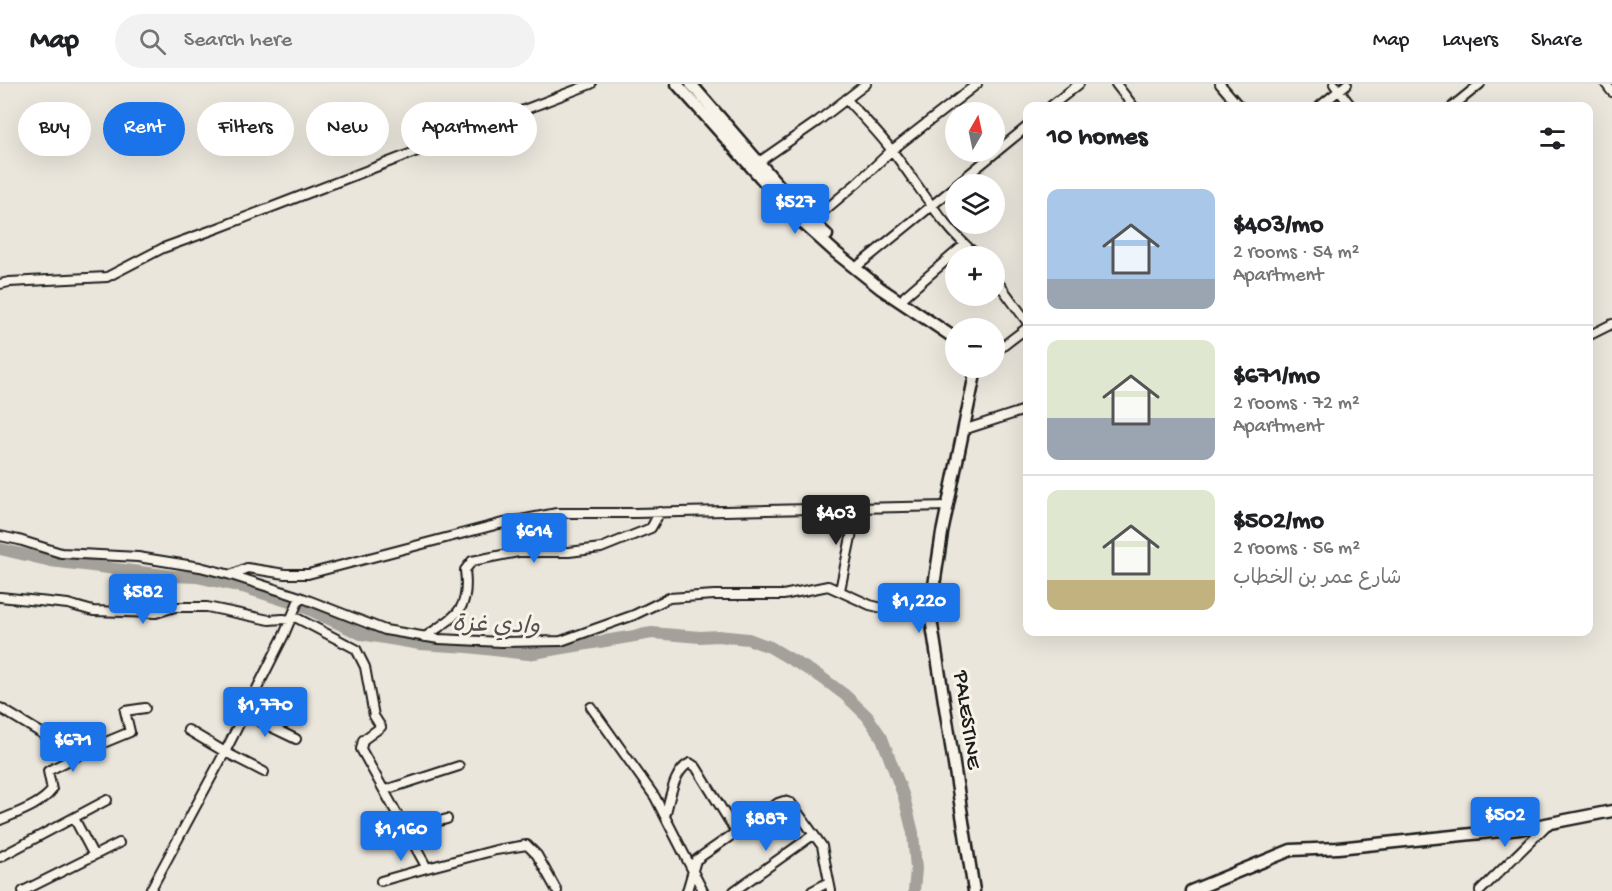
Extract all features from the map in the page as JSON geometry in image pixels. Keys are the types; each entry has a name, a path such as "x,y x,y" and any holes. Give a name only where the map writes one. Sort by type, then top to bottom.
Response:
{"street":[{"path":"0,284 106,277 163,248 591,84"},
{"path":"677,84 794,215 880,288 945,332"},
{"path":"691,84 812,221 860,264 945,326"},
{"path":"759,162 866,84"},
{"path":"812,221 892,150 977,84"},
{"path":"1057,102 1079,84"},
{"path":"1116,84 1130,102"},
{"path":"1220,84 1236,102"},
{"path":"1324,102 1337,87 1347,84"},
{"path":"1458,102 1480,84"},
{"path":"1606,84 1612,92"},
{"path":"1337,87 1348,102"},
{"path":"846,99 892,150 932,206 964,245 905,296"},
{"path":"969,174 1023,130"},
{"path":"860,264 945,195"},
{"path":"1005,293 1023,318"},
{"path":"1593,334 1612,324"},
{"path":"1005,344 1023,329"},
{"name":"PALESTINE","path":"973,378 948,506 931,605 931,619 974,891"},
{"path":"963,430 1023,411"},
{"path":"231,575 247,568 285,574 308,574 499,524 557,513 948,506"},
{"path":"840,590 857,508"},
{"path":"425,637 460,612 465,602 467,586 465,570 472,561 518,552 569,552 601,548 651,528 660,512"},
{"path":"0,536 61,554 138,557 170,561 231,575 295,609 356,649 365,668 374,716 381,727 363,740 360,749 427,868"},
{"path":"295,609 425,637 502,642 561,640 634,615 669,598 714,595 783,595 828,586 870,605 894,611 931,605"},
{"path":"0,597 68,604 93,611 156,613 176,606 207,607 269,620 283,619 295,609"},
{"path":"150,891 225,752 295,609"},
{"path":"591,707 655,797 704,891"},
{"path":"0,708 68,749 74,758"},
{"path":"0,819 25,809 48,795 52,790 48,771 100,744 130,732 125,711 145,708"},
{"path":"244,714 296,739"},
{"path":"188,730 264,772"},
{"path":"665,816 677,777 683,766 690,764 696,767 736,832"},
{"path":"385,790 459,766"},
{"path":"0,857 107,800"},
{"path":"687,891 692,869 700,855 784,801 791,803 822,846 831,891"},
{"path":"1191,891 1291,850 1338,848 1520,829 1612,811"},
{"path":"74,818 93,854"},
{"path":"407,830 447,819"},
{"path":"1480,891 1549,824"},
{"path":"734,891 813,835"},
{"path":"23,891 119,843"},
{"path":"381,881 496,850 527,845 537,855 557,891"},
{"path":"812,891 829,882"}],"waterway":[{"name":"وادي غزة","path":"0,549 51,561 197,577 246,588 302,606 361,634 420,644 528,654 652,633 748,639 770,647 821,677 845,695 867,716 882,738 904,797 913,833 916,869 914,891"}]}
